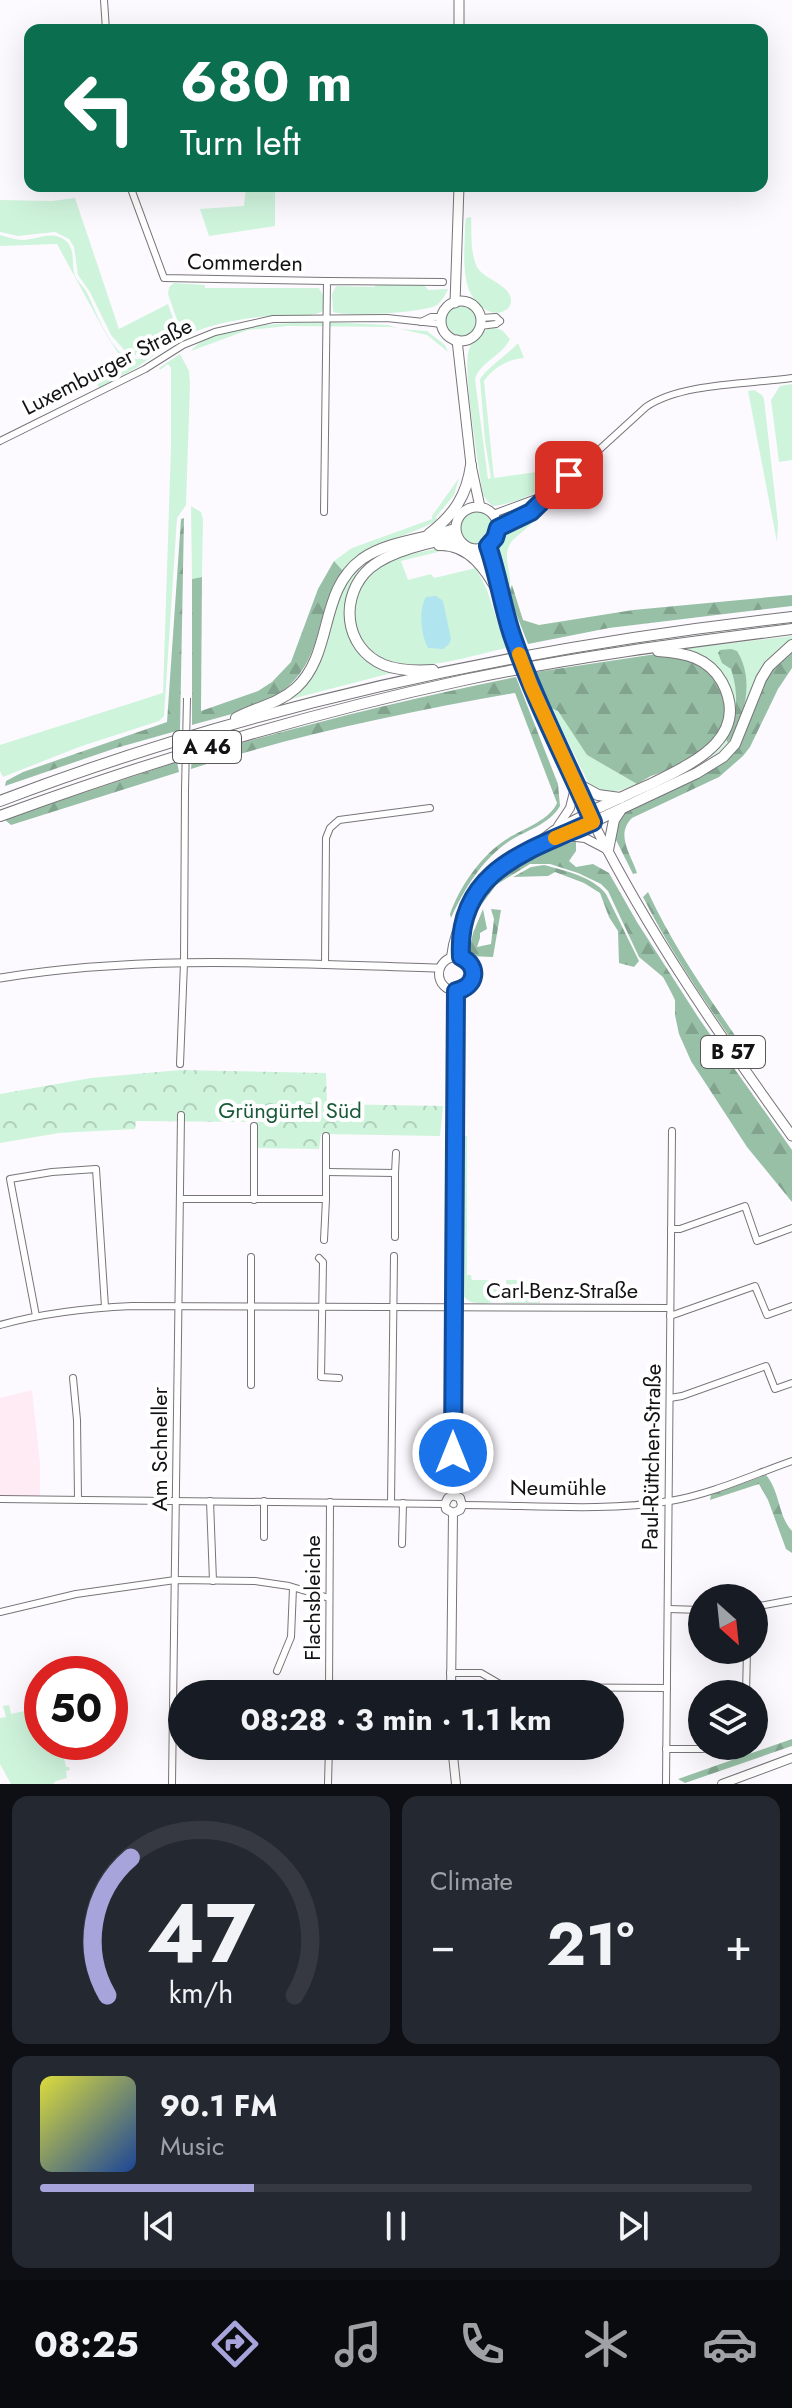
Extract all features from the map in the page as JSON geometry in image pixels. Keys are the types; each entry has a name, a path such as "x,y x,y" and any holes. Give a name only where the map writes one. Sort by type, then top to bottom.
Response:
{"highway":[{"path":"425,542 462,500 471,465"},
{"path":"455,670 415,671 382,664 361,648 348,616 351,597 358,580 365,573 386,558 456,533"},
{"path":"425,542 447,545 473,558 485,569 500,595"},
{"name":"A 46","path":"219,728 240,715 277,702 300,683 315,659 332,600 342,580 364,558 385,548 425,542"},
{"name":"A 46","path":"0,801 219,728 340,696 455,670 652,634 792,617"},
{"name":"A 46","path":"0,816 142,766 322,714 467,680 608,654 792,629"},
{"path":"591,817 697,773 729,751 735,744 761,679 769,666 792,645"},
{"path":"608,654 658,651 683,653 697,658 716,673 730,705 721,737 705,755 623,802 614,820 608,850"},
{"path":"576,783 598,795 623,802"}],"main road":[{"path":"459,0 459,24"},
{"path":"459,192 459,302"},
{"path":"459,302 475,307 480,322 475,336 461,340 447,335 442,321 446,308 459,302"},
{"path":"461,340 477,507"},
{"path":"477,507 493,514 498,528 495,538 488,546 478,549 467,547 456,533 458,517 462,512 477,507"},
{"name":"B 57","path":"488,546 498,576 500,595"},
{"name":"B 57","path":"478,549 489,566 531,686 608,850 684,981 792,1136"},
{"path":"556,834 570,808 576,783"},
{"path":"456,957 467,910 489,876 502,865 591,817"},
{"path":"556,834 585,838 608,850"},
{"path":"456,957 473,966 474,978 467,988 456,991 443,985 439,975 444,961 456,957"},
{"path":"453,1495 456,991"},
{"path":"453,1495 460,1498 462,1505 458,1512 453,1513 446,1509 445,1504 453,1495"},
{"path":"450,1680 453,1513"},
{"path":"722,1784 792,1758"},
{"path":"453,1760 456,1784"}],"street":[{"path":"104,1 106,24"},
{"name":"Commerden","path":"132,192 164,278 443,282"},
{"name":"Commerden","path":"326,319 327,281"},
{"name":"Luxemburger Straße","path":"0,441 145,369 183,345 215,332 273,319 442,321"},
{"path":"324,512 326,319"},
{"path":"498,528 531,512 657,399 716,386 792,378"},
{"path":"493,514 550,492"},
{"path":"180,1064 183,1040 187,698"},
{"path":"325,964 326,838 330,828 339,820 430,808"},
{"path":"0,978 126,963 440,968"},
{"name":"Am Schneller","path":"174,1680 181,1115"},
{"path":"254,1126 254,1200"},
{"name":"Paul-Rüttchen-Straße","path":"666,1784 672,1131"},
{"path":"324,1240 326,1136"},
{"path":"395,1237 396,1153"},
{"path":"36,1316 10,1179 52,1172 96,1169 105,1307"},
{"path":"326,1172 395,1173"},
{"path":"181,1199 326,1199"},
{"path":"671,1229 680,1229 745,1206 757,1241 792,1228"},
{"path":"391,1503 394,1256"},
{"path":"251,1257 251,1385"},
{"path":"319,1258 323,1262 321,1377 339,1378"},
{"name":"Carl-Benz-Straße","path":"0,1325 36,1316 105,1307 454,1307 670,1312 755,1286 767,1315 792,1306"},
{"path":"670,1398 766,1366 775,1389 792,1383"},
{"path":"73,1378 78,1499"},
{"name":"Neumühle","path":"462,1505 619,1505 669,1501 705,1492 792,1461"},
{"path":"0,1499 445,1504"},
{"path":"210,1501 213,1581"},
{"path":"264,1501 264,1537"},
{"name":"Flachsbleiche","path":"329,1680 330,1502"},
{"path":"402,1544 403,1503"},
{"path":"0,1612 76,1594 175,1580 255,1581 329,1598"},
{"path":"277,1671 291,1637 293,1588"},
{"path":"768,1604 792,1600"},
{"path":"668,1609 688,1610"},
{"path":"450,1673 481,1673 505,1687 667,1688"},
{"path":"666,1749 688,1749"},
{"name":"Am Schneller","path":"172,1784 173,1760"},
{"path":"328,1784 329,1760"}],"shaded area":[{"path":"32,1390 40,1463 40,1496 0,1496 0,1398"}],"green space":[{"path":"245,192 275,192 275,226 209,236 200,209 244,206"},
{"path":"75,198 119,329 168,304 178,333 140,356 127,353 111,335 78,275 74,247 69,239 55,232 18,236 0,232 0,200"},
{"path":"471,217 472,249 477,267 510,295 510,306 499,313 482,307 468,287 464,264 465,225 466,218"},
{"path":"0,235 24,240 56,236 66,241 72,253 75,276 112,342 127,357 136,359 147,356 180,337 136,368 99,388 97,383 126,365 107,336 57,244 0,246"},
{"path":"174,283 205,285 205,288 319,288 323,295 323,311 310,315 240,320 183,337 168,294 169,287"},
{"path":"377,284 424,285 428,290 448,289 439,303 430,308 385,313 333,312 332,294 336,286 374,287"},
{"path":"461,305 473,309 477,321 473,333 461,337 449,333 445,321 449,309"},
{"path":"326,322 388,325 400,329 288,326 248,330 191,351 202,342 235,330 274,324"},
{"path":"491,327 502,330 510,339 475,379 488,479 491,478 480,379 518,343 524,358 501,365 484,381 494,478 551,470 559,478 528,496 493,506 483,495 467,359 473,343"},
{"path":"400,329 427,331 445,345 448,352 427,335"},
{"path":"180,354 189,371 190,384 186,505 177,518 164,716 159,721 79,747 3,777 0,771 0,745 163,693 171,368 168,364 159,368"},
{"path":"792,384 792,460 779,462 771,400 780,386"},
{"path":"754,390 764,399 778,523 777,542 748,391"},
{"path":"459,478 454,495 436,517 438,520 363,553 343,571 334,561 352,548 432,519"},
{"path":"191,506 201,512 203,519 202,577 192,579"},
{"path":"477,511 489,516 494,528 489,540 477,545 465,540 460,528 465,516"},
{"path":"184,518 180,730 5,786 6,781 23,772 167,722 181,519"},
{"path":"528,518 532,523 508,547 508,593 494,546 506,529"},
{"path":"411,543 354,582 352,640 399,671 284,701 303,684 337,592 363,561"},
{"path":"440,548 442,551 401,561 408,580 431,574 434,578 476,568 487,590 506,648 423,665 397,664 383,659 362,639 357,626 354,611 361,584 371,572 386,563"},
{"path":"334,561 343,571 330,596 308,661 297,678 268,700 251,708 192,725 192,579 202,577 201,711 258,691 272,682 291,662 318,589"},
{"path":"512,585 523,620 539,625 633,610 792,595 792,606 609,628 528,644 508,593"},
{"path":"792,636 792,642 736,737 715,761 623,805 621,802 703,762 715,754 727,737 733,708 729,686 710,663 683,649"},
{"path":"731,649 737,651 742,662 747,686 739,722 728,743 726,739 735,714 735,687 731,669 722,663 718,653"},
{"path":"792,649 792,668 743,756 719,777 632,818 627,824 625,838 637,873 633,874 614,836 619,815 725,759 767,675"},
{"path":"663,653 690,658 715,677 726,695 725,714 721,731 710,747 677,767 637,784 587,755 558,711 551,708 536,672"},
{"path":"516,677 558,784 560,806 550,818 508,842 490,857 468,886 451,918 459,894 485,857 508,838 547,815 557,803 515,693 352,725 191,769 192,757 393,704"},
{"path":"551,708 558,710 587,755 637,784 607,792 589,784"},
{"path":"177,762 179,772 11,825 4,819"},
{"path":"576,841 576,851 569,861 576,867 593,864 609,873 700,1020 792,1150 792,1202 747,1147 691,1061 679,1034 675,1000 670,990 663,977 639,957 608,891 601,884 550,864 530,864 496,885 479,908 466,942 463,941 479,901 504,874 536,856"},
{"path":"544,865 586,878 606,894 639,961 634,967 619,963 618,931 600,893 555,872 548,876 513,877 531,867"},
{"path":"648,892 681,953 745,1050 742,1055 665,938 643,897"},
{"path":"483,909 487,929 480,933 477,947 491,944 494,919 491,909 501,910 493,957 468,956 473,933"},
{"name":"Grüngürtel Süd","path":"180,1070 326,1073 327,1104 443,1106 440,1136 321,1134 319,1149 255,1148 255,1122 136,1121 135,1129 59,1133 0,1143 0,1094 91,1078"},
{"path":"462,1136 467,1136 467,1275 471,1275 472,1280 498,1280 498,1302 473,1302 462,1293"},
{"path":"506,1280 540,1280 540,1303 506,1303"},
{"path":"766,1475 792,1531 792,1553 786,1549 759,1484 710,1500 711,1495"},
{"path":"9,1705 11,1714 24,1711 24,1760 65,1760 70,1770 66,1771 67,1778 53,1784 11,1784 0,1764 0,1718 6,1717 3,1706"},
{"path":"792,1739 792,1746 768,1754 768,1747"},
{"path":"732,1760 752,1760 685,1783 678,1779"}],"water":[{"path":"436,596 443,601 451,639 443,649 428,648 422,630 421,615 426,597"}],"slow traffic":[{"path":"519,654 593,822 555,838"}],"route":[{"path":"453,1453 456,991 464,990 474,978 473,966 461,957 467,910 480,887 502,865 535,846 593,822 531,686 500,595 498,576 488,546 498,528 531,512 569,475"}]}
